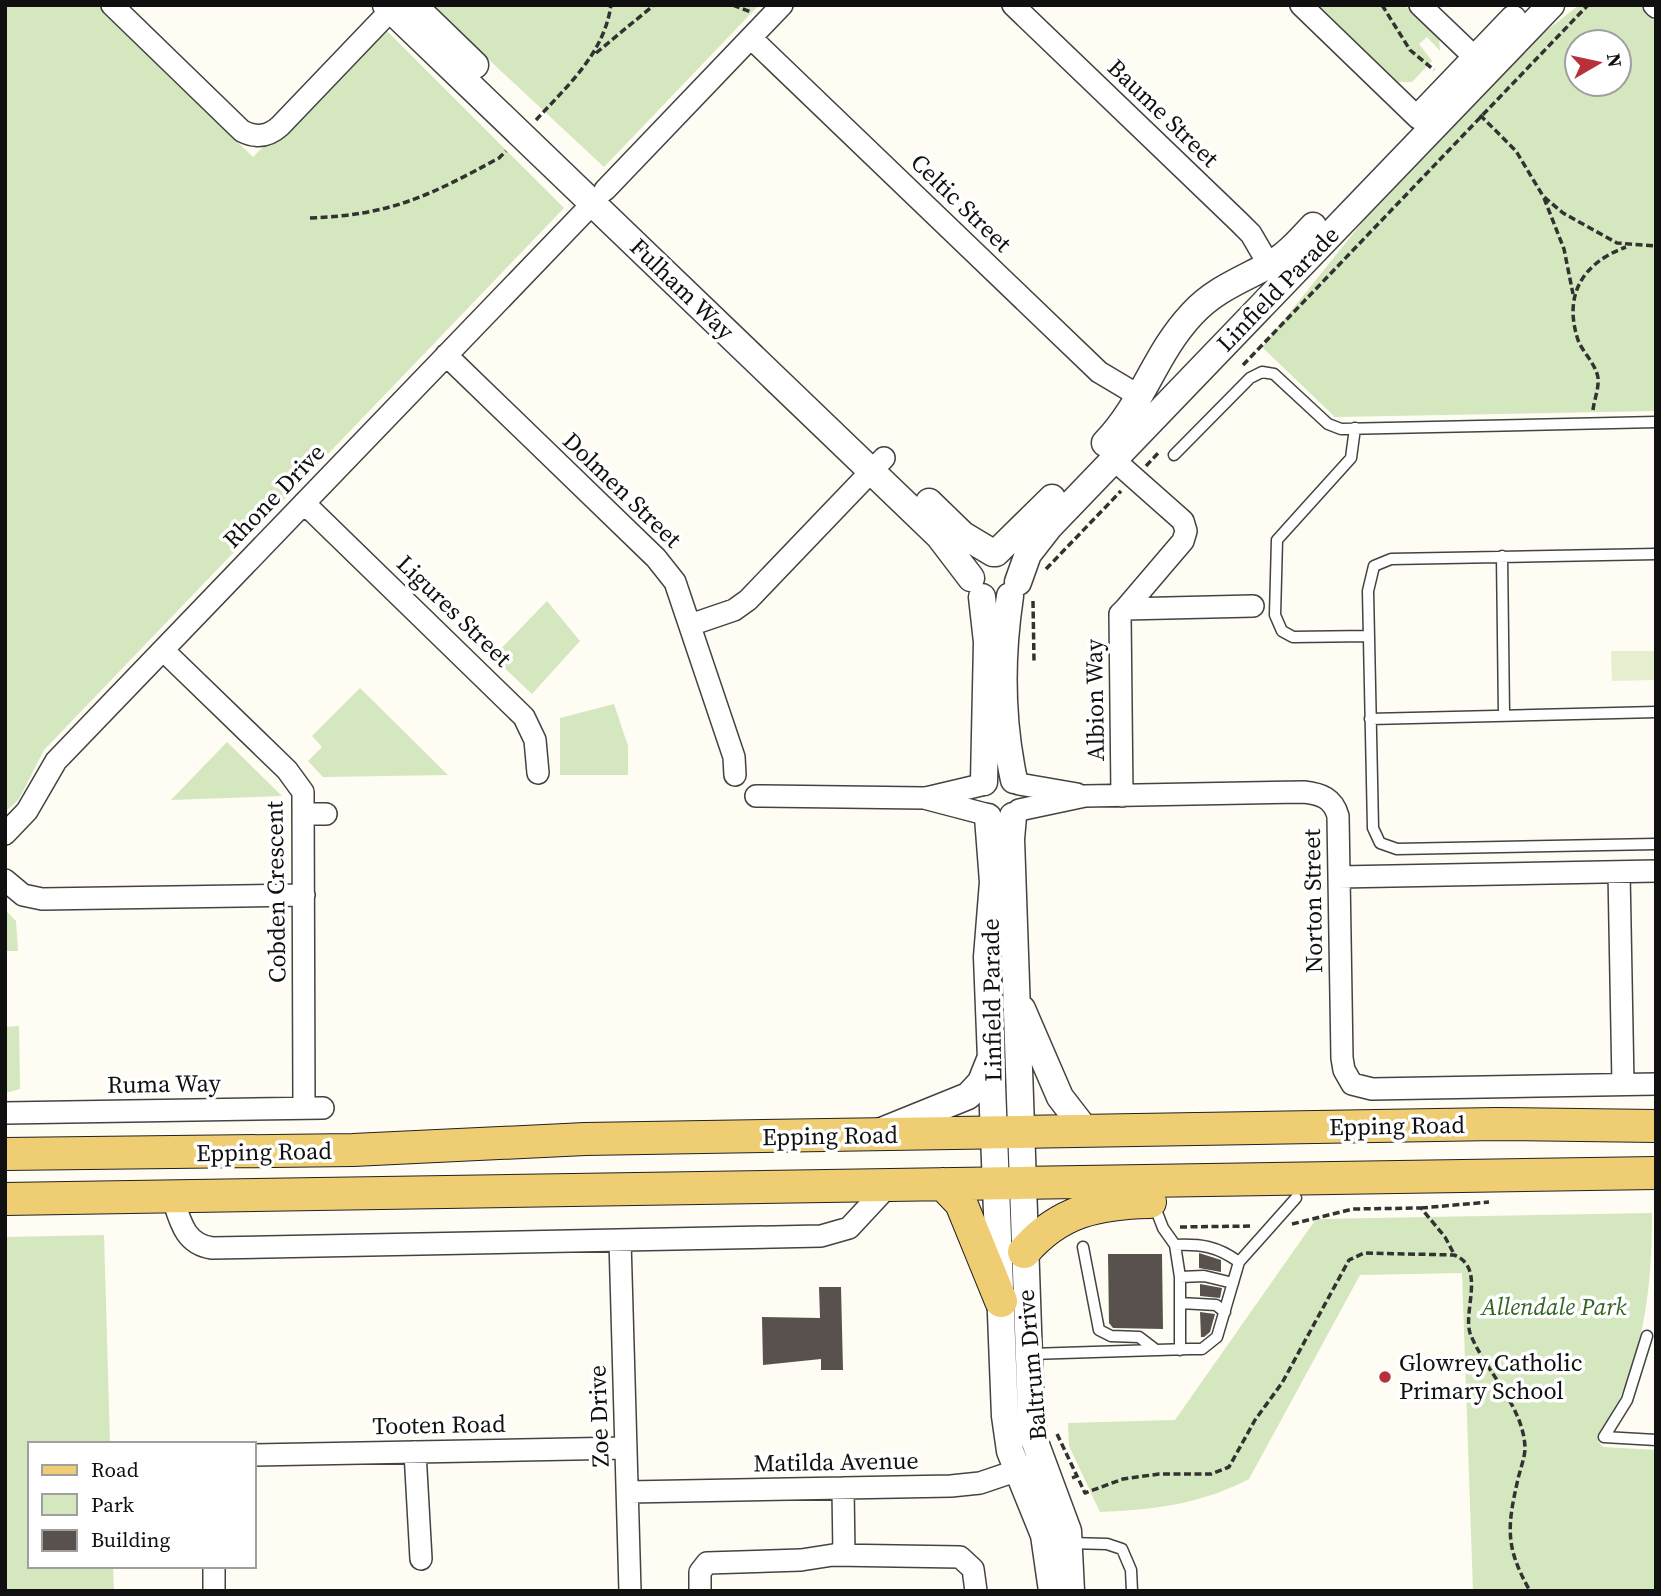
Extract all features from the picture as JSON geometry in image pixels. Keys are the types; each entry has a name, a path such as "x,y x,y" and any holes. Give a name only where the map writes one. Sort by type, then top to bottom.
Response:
{"main road":[{"name":"Epping Road","path":"5,1154 353,1150 585,1139 1497,1124 1656,1126"},
{"name":"Epping Road","path":"5,1199 1010,1183 1150,1204 1506,1175 1656,1173"},
{"path":"1024,1252 1043,1230 1062,1220 1110,1203 1150,1204 1431,1194 1506,1175"},
{"path":"943,1184 961,1203 966,1213 1001,1301"}],"street":[{"path":"112,5 242,131 258,136 273,132 280,126 397,7"},
{"name":"Rhone Drive","path":"5,834 27,811 56,761 782,5"},
{"name":"Baume Street","path":"1013,5 1247,229 1269,265"},
{"path":"1301,5 1418,118"},
{"path":"1420,5 1482,64"},
{"name":"Linfield Parade","path":"1482,64 1526,5"},
{"name":"Linfield Parade","path":"1009,1134 992,1055 987,957 993,882 1006,803 1004,654 1035,543 1456,90 1551,5"},
{"name":"Fulham Way","path":"397,7 528,128 878,465 963,535 995,553"},
{"name":"Celtic Street","path":"751,38 1099,372 1141,397"},
{"name":"Linfield Parade","path":"995,553 1121,427 1141,397 1163,348 1195,310 1224,287 1269,265 1293,247 1418,118 1456,90"},
{"name":"Dolmen Street","path":"446,355 656,558 675,582 734,757 735,775"},
{"path":"1113,459 1183,521 1186,530 1183,541 1125,609"},
{"path":"690,625 734,610 748,600 878,465"},
{"name":"Fulham Way","path":"878,465 939,536 977,588"},
{"name":"Ligures Street","path":"304,503 524,717 536,740 538,773"},
{"path":"977,588 996,601 1020,590 1016,566 1004,555 995,553 980,559 977,588 987,642 983,783"},
{"name":"Albion Way","path":"1122,796 1120,614 1125,609 1253,606"},
{"name":"Cobden Crescent","path":"163,650 298,781 303,792 304,895 314,1108"},
{"path":"756,796 924,798 983,783 1002,775 1006,803"},
{"name":"Norton Street","path":"924,798 1006,803 1085,796 1317,793 1330,800 1336,808 1342,1058 1348,1080 1356,1087 1372,1089 1623,1084"},
{"name":"Linfield Parade","path":"1006,803 1011,839 1016,994 1009,1134"},
{"path":"303,814 326,814"},
{"path":"1339,877 1656,871"},
{"path":"1619,872 1623,1084 1656,1084"},
{"path":"5,880 23,895 42,899 304,895"},
{"path":"1016,994 1060,1097 1087,1132"},
{"path":"869,1136 968,1096 981,1082 992,1055"},
{"name":"Ruma Way","path":"5,1113 314,1108"},
{"name":"Baltrum Drive","path":"1009,1134 1010,1183 1001,1301 1015,1355"},
{"name":"Baltrum Drive","path":"1010,1183 1024,1252 1015,1355 1005,1416 1010,1451 1053,1488 1069,1543 1071,1591"},
{"name":"Epping Road","path":"172,1196 188,1237 193,1243 212,1248 830,1235 856,1222 889,1185"},
{"name":"Zoe Drive","path":"620,1240 630,1591"},
{"name":"Tooten Road","path":"256,1455 626,1448"},
{"path":"415,1452 421,1559"},
{"name":"Baltrum Drive","path":"1030,1466 1052,1591"},
{"name":"Matilda Avenue","path":"628,1492 968,1485 1030,1466"},
{"path":"843,1488 844,1555"},
{"path":"700,1591 702,1567 716,1561 801,1560 844,1555 960,1557 973,1569 976,1591"},
{"path":"214,1568 214,1591"}],"lane":[{"path":"1174,454 1250,378 1262,372 1274,374 1281,379 1328,424 1341,429 1656,422"},
{"path":"1355,428 1351,458 1277,540 1274,555 1275,615 1282,631 1293,638 1369,636"},
{"path":"1656,554 1404,558 1378,562 1369,579 1373,828 1375,836 1385,846 1656,844"},
{"path":"1502,556 1504,715"},
{"path":"1370,719 1656,712"},
{"path":"1015,1355 1202,1349 1210,1345 1217,1337 1238,1262 1296,1198"},
{"path":"1150,1204 1175,1245 1180,1277 1180,1350"},
{"path":"1175,1245 1202,1244 1223,1250 1238,1262"},
{"path":"1083,1247 1099,1330 1111,1336 1139,1337 1156,1350"},
{"path":"1180,1277 1204,1276 1233,1283"},
{"path":"1180,1303 1216,1305 1225,1312"},
{"path":"1647,1336 1627,1400 1604,1437 1656,1440"},
{"path":"1069,1543 1107,1544 1122,1549 1131,1570 1132,1591"}],"path":[{"path":"593,57 604,35 611,5"},
{"path":"310,218 366,214 419,198 499,158 593,57 653,5"},
{"path":"1382,5 1410,50 1456,90 1516,151 1543,196 1563,249 1573,295 1578,338 1598,377 1593,424"},
{"path":"1242,365 1588,5"},
{"path":"1543,196 1584,227 1628,246 1656,246"},
{"path":"1573,295 1585,272 1594,264 1628,246"},
{"path":"1043,573 1165,446"},
{"path":"1020,590 1034,662"},
{"path":"1150,1204 1271,1226 1302,1223 1353,1209 1421,1208 1445,1237 1454,1255"},
{"path":"1053,1488 1077,1476 1085,1493 1142,1475 1221,1471 1236,1458 1255,1420 1282,1383 1349,1260 1364,1253 1454,1255 1462,1259 1469,1273 1472,1295 1470,1331 1512,1404 1525,1448 1508,1523 1515,1564 1530,1591"}],"green space":[{"path":"5,5 97,5 253,157 383,27 564,208 44,750 19,799 5,812"},
{"path":"430,5 759,5 604,167"},
{"path":"1317,5 1404,5 1439,39 1440,51 1427,37 1419,44 1432,61 1412,82 1398,82"},
{"path":"1579,5 1639,5 1656,22 1656,411 1335,417 1262,347 1463,97"},
{"path":"547,601 580,641 532,694 493,657"},
{"path":"1611,651 1656,651 1656,680 1612,681"},
{"path":"360,688 448,775 323,777 308,761 322,747 312,736"},
{"path":"614,704 628,746 628,775 560,775 560,718"},
{"path":"227,742 282,796 171,800"},
{"path":"5,910 16,921 18,951 5,951"},
{"path":"19,1026 20,1089 5,1093 5,1027"},
{"name":"Allendale Park","path":"1652,1213 1650,1274 1642,1331 1625,1386 1598,1441 1603,1447 1656,1450 1656,1591 1473,1591 1462,1273 1360,1275 1249,1479 1231,1488 1176,1504 1100,1512 1069,1446 1068,1423 1175,1420 1316,1219"},
{"path":"104,1235 110,1442 28,1442 28,1568 113,1568 114,1591 5,1591 5,1237"}],"building":[{"path":"1199,1253 1221,1260 1221,1272 1199,1268"},
{"path":"1108,1254 1162,1254 1163,1329 1113,1328 1109,1323"},
{"path":"1200,1284 1222,1288 1220,1298 1200,1296"},
{"path":"819,1287 841,1287 843,1370 821,1370 821,1359 763,1365 762,1317 820,1318"},
{"path":"1200,1312 1215,1314 1210,1332 1204,1337 1201,1337"}],"place":[{"name":"Glowrey Catholic Primary School","path":"1385,1377"}]}
